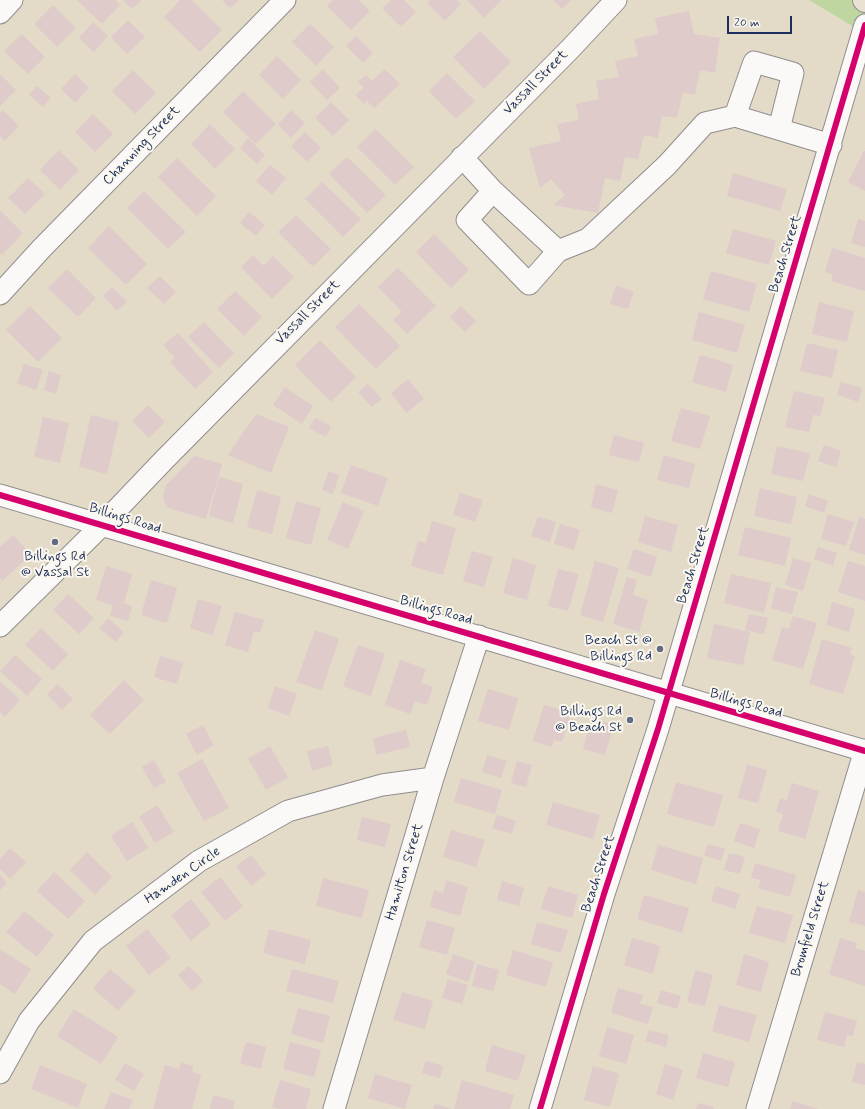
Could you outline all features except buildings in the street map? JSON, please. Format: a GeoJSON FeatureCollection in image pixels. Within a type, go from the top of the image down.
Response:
{"type":"FeatureCollection","features":[{"type":"Feature","properties":{"kind":"street"},"geometry":{"type":"LineString","coordinates":[[0,13],[12,0]]}},
{"type":"Feature","properties":{"kind":"street","name":"Channing Street"},"geometry":{"type":"LineString","coordinates":[[0,294],[42,248],[285,0]]}},
{"type":"Feature","properties":{"kind":"street","name":"Vassall Street"},"geometry":{"type":"LineString","coordinates":[[0,626],[102,525],[164,460],[571,48],[616,0]]}},
{"type":"Feature","properties":{"kind":"street","name":"Beach Street"},"geometry":{"type":"LineString","coordinates":[[540,1109],[602,902],[668,692],[831,145],[865,25]]}},
{"type":"Feature","properties":{"kind":"street"},"geometry":{"type":"LineString","coordinates":[[735,116],[754,62],[794,73],[780,129]]}},
{"type":"Feature","properties":{"kind":"street"},"geometry":{"type":"LineString","coordinates":[[494,191],[467,220],[529,284],[558,251],[588,239],[667,165],[704,123],[735,116],[831,145]]}},
{"type":"Feature","properties":{"kind":"street"},"geometry":{"type":"LineString","coordinates":[[462,157],[494,191],[558,251]]}},
{"type":"Feature","properties":{"kind":"street","name":"Billings Road"},"geometry":{"type":"LineString","coordinates":[[0,495],[865,750]]}},
{"type":"Feature","properties":{"kind":"street","name":"Hamilton Street"},"geometry":{"type":"LineString","coordinates":[[334,1109],[433,778],[479,636]]}},
{"type":"Feature","properties":{"kind":"street","name":"Bromfield Street"},"geometry":{"type":"LineString","coordinates":[[757,1109],[865,750]]}},
{"type":"Feature","properties":{"kind":"street","name":"Hamden Circle"},"geometry":{"type":"LineString","coordinates":[[0,1073],[29,1021],[94,941],[199,861],[288,811],[382,785],[433,778]]}},
{"type":"Feature","properties":{"kind":"green space"},"geometry":{"type":"Polygon","coordinates":[[[809,0],[865,0],[865,34],[836,16],[809,0]]]}},
{"type":"Feature","properties":{"kind":"cycle path"},"geometry":{"type":"LineString","coordinates":[[540,1109],[604,894],[658,729],[865,25]]}},
{"type":"Feature","properties":{"kind":"cycle path"},"geometry":{"type":"LineString","coordinates":[[0,495],[865,751]]}},
{"type":"Feature","properties":{"kind":"place","name":"Billings Rd @ Vassal St"},"geometry":{"type":"Point","coordinates":[55,542]}},
{"type":"Feature","properties":{"kind":"place","name":"Beach St @ Billings Rd"},"geometry":{"type":"Point","coordinates":[660,649]}},
{"type":"Feature","properties":{"kind":"place","name":"Billings Rd @ Beach St"},"geometry":{"type":"Point","coordinates":[630,720]}}]}
